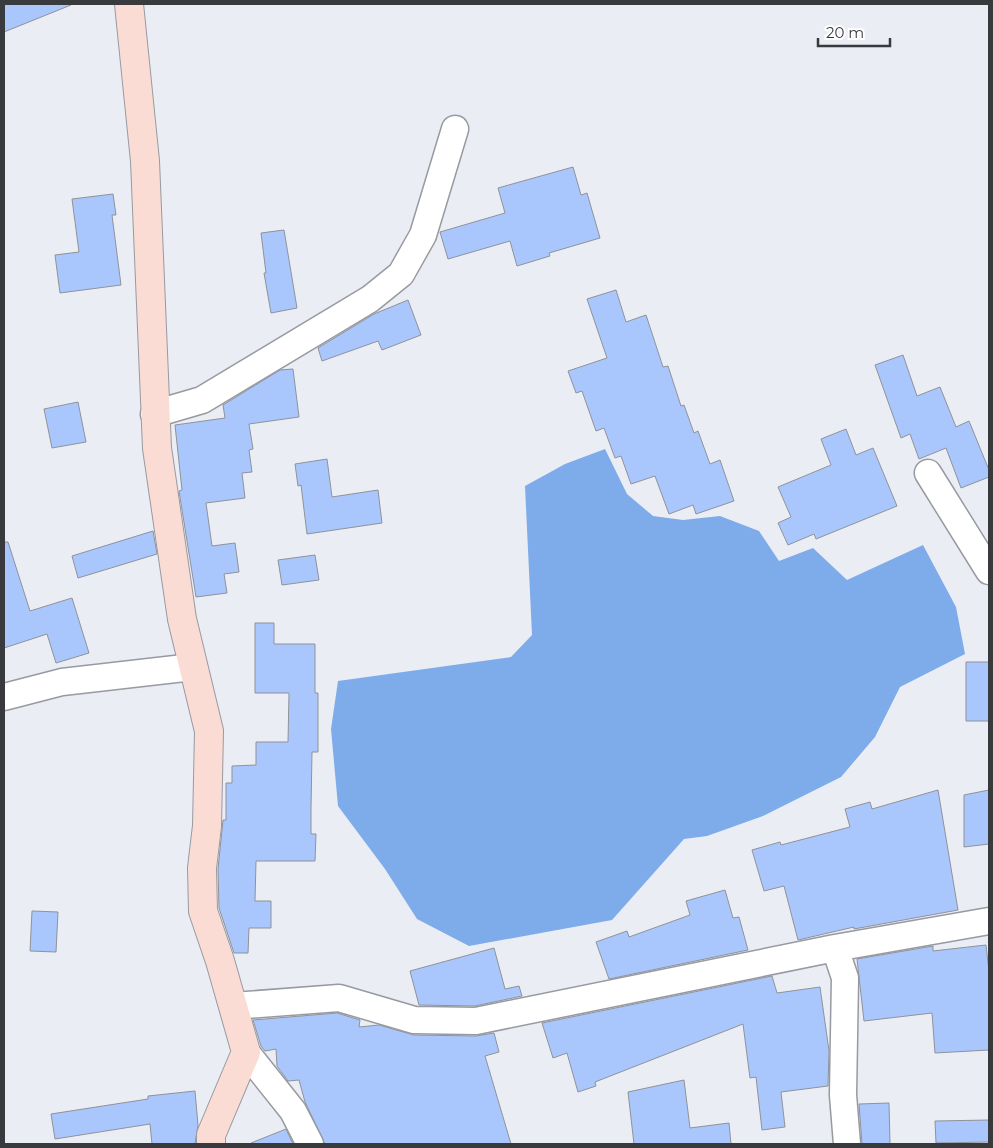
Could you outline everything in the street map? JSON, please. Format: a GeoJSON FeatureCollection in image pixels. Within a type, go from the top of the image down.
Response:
{"type":"FeatureCollection","features":[{"type":"Feature","properties":{"kind":"street"},"geometry":{"type":"LineString","coordinates":[[129,4],[144,161],[154,414],[182,619],[209,732],[208,826],[202,868],[203,912],[220,961],[246,1052],[293,1110],[310,1144]]}},
{"type":"Feature","properties":{"kind":"street"},"geometry":{"type":"LineString","coordinates":[[154,414],[202,400],[370,299],[401,274],[422,235],[455,129]]}},
{"type":"Feature","properties":{"kind":"street"},"geometry":{"type":"LineString","coordinates":[[928,473],[989,571]]}},
{"type":"Feature","properties":{"kind":"street"},"geometry":{"type":"LineString","coordinates":[[4,698],[62,682],[193,667]]}},
{"type":"Feature","properties":{"kind":"street"},"geometry":{"type":"LineString","coordinates":[[233,1006],[339,998],[414,1020],[476,1021],[835,948],[989,921]]}},
{"type":"Feature","properties":{"kind":"street"},"geometry":{"type":"LineString","coordinates":[[835,948],[845,978],[844,1095],[847,1144]]}},
{"type":"Feature","properties":{"kind":"street"},"geometry":{"type":"LineString","coordinates":[[212,1144],[211,1135],[246,1052]]}},
{"type":"Feature","properties":{"kind":"water"},"geometry":{"type":"Polygon","coordinates":[[[605,449],[627,494],[653,516],[683,520],[720,516],[759,531],[779,561],[813,548],[847,580],[923,545],[956,607],[965,654],[900,687],[875,737],[841,777],[763,816],[707,836],[684,839],[612,920],[469,946],[417,919],[385,869],[338,806],[331,729],[338,681],[511,657],[532,635],[525,486],[565,464],[605,449]]]}},
{"type":"Feature","properties":{"kind":"building"},"geometry":{"type":"Polygon","coordinates":[[[4,4],[71,4],[71,5],[4,32],[4,4]]]}},
{"type":"Feature","properties":{"kind":"building"},"geometry":{"type":"Polygon","coordinates":[[[573,167],[581,195],[587,193],[600,238],[549,253],[550,256],[517,266],[510,241],[448,259],[440,232],[505,213],[498,188],[573,167]]]}},
{"type":"Feature","properties":{"kind":"building"},"geometry":{"type":"Polygon","coordinates":[[[113,194],[116,215],[112,215],[121,285],[60,293],[55,255],[79,252],[72,199],[113,194]]]}},
{"type":"Feature","properties":{"kind":"building"},"geometry":{"type":"Polygon","coordinates":[[[284,230],[297,308],[271,313],[264,273],[266,273],[261,233],[284,230]]]}},
{"type":"Feature","properties":{"kind":"building"},"geometry":{"type":"Polygon","coordinates":[[[616,290],[626,322],[646,315],[663,367],[668,366],[681,406],[684,405],[694,433],[698,431],[710,464],[720,460],[734,501],[696,514],[693,505],[669,514],[655,476],[631,484],[621,456],[615,458],[604,428],[596,431],[582,391],[576,393],[568,371],[607,358],[587,299],[616,290]]]}},
{"type":"Feature","properties":{"kind":"building"},"geometry":{"type":"Polygon","coordinates":[[[408,300],[421,335],[382,350],[378,341],[322,361],[318,348],[374,314],[408,300]]]}},
{"type":"Feature","properties":{"kind":"building"},"geometry":{"type":"Polygon","coordinates":[[[903,355],[917,396],[940,387],[956,427],[969,421],[989,470],[989,477],[961,488],[946,448],[919,459],[910,434],[901,438],[875,365],[903,355]]]}},
{"type":"Feature","properties":{"kind":"building"},"geometry":{"type":"Polygon","coordinates":[[[293,369],[299,417],[249,424],[253,449],[249,450],[252,472],[242,473],[245,498],[206,503],[212,546],[235,543],[239,572],[224,574],[227,593],[196,597],[179,491],[182,490],[175,425],[225,418],[223,405],[280,370],[293,369]]]}},
{"type":"Feature","properties":{"kind":"building"},"geometry":{"type":"Polygon","coordinates":[[[78,402],[86,442],[52,448],[44,409],[78,402]]]}},
{"type":"Feature","properties":{"kind":"building"},"geometry":{"type":"Polygon","coordinates":[[[846,429],[856,455],[873,448],[897,506],[816,539],[814,534],[788,545],[778,523],[791,517],[778,487],[831,465],[821,439],[846,429]]]}},
{"type":"Feature","properties":{"kind":"building"},"geometry":{"type":"Polygon","coordinates":[[[327,459],[332,497],[378,490],[382,523],[307,534],[301,485],[298,486],[295,464],[327,459]]]}},
{"type":"Feature","properties":{"kind":"building"},"geometry":{"type":"Polygon","coordinates":[[[153,531],[157,554],[78,578],[72,556],[153,531]]]}},
{"type":"Feature","properties":{"kind":"building"},"geometry":{"type":"Polygon","coordinates":[[[4,542],[8,542],[30,611],[72,598],[89,653],[56,663],[47,634],[4,648],[4,542]]]}},
{"type":"Feature","properties":{"kind":"building"},"geometry":{"type":"Polygon","coordinates":[[[315,555],[319,580],[282,585],[278,560],[315,555]]]}},
{"type":"Feature","properties":{"kind":"building"},"geometry":{"type":"Polygon","coordinates":[[[255,623],[274,623],[274,644],[315,644],[315,693],[318,693],[318,752],[312,752],[311,834],[316,834],[315,861],[256,861],[255,901],[271,901],[271,928],[249,928],[248,953],[234,953],[219,908],[218,869],[223,820],[226,820],[226,783],[232,783],[232,766],[256,765],[256,742],[288,742],[289,693],[255,693],[255,623]]]}},
{"type":"Feature","properties":{"kind":"building"},"geometry":{"type":"Polygon","coordinates":[[[966,662],[989,662],[989,721],[966,721],[966,662]]]}},
{"type":"Feature","properties":{"kind":"building"},"geometry":{"type":"Polygon","coordinates":[[[938,790],[958,910],[854,929],[854,927],[798,940],[784,886],[764,891],[752,850],[780,842],[781,845],[850,827],[845,809],[870,802],[872,809],[938,790]]]}},
{"type":"Feature","properties":{"kind":"building"},"geometry":{"type":"Polygon","coordinates":[[[989,790],[989,844],[964,847],[964,795],[989,790]]]}},
{"type":"Feature","properties":{"kind":"building"},"geometry":{"type":"Polygon","coordinates":[[[725,890],[733,918],[739,917],[748,950],[609,979],[596,942],[627,931],[629,937],[690,915],[686,901],[725,890]]]}},
{"type":"Feature","properties":{"kind":"building"},"geometry":{"type":"Polygon","coordinates":[[[32,911],[58,912],[56,952],[30,951],[32,911]]]}},
{"type":"Feature","properties":{"kind":"building"},"geometry":{"type":"Polygon","coordinates":[[[986,945],[989,972],[989,1050],[935,1053],[932,1013],[864,1021],[857,959],[933,946],[933,951],[986,945]]]}},
{"type":"Feature","properties":{"kind":"building"},"geometry":{"type":"Polygon","coordinates":[[[494,948],[505,989],[519,986],[522,996],[475,1006],[419,1005],[410,971],[494,948]]]}},
{"type":"Feature","properties":{"kind":"building"},"geometry":{"type":"Polygon","coordinates":[[[772,976],[777,993],[820,987],[829,1051],[828,1086],[781,1092],[785,1127],[762,1130],[756,1077],[750,1078],[743,1024],[595,1082],[596,1086],[578,1092],[567,1053],[553,1058],[542,1023],[772,976]]]}},
{"type":"Feature","properties":{"kind":"building"},"geometry":{"type":"Polygon","coordinates":[[[337,1013],[360,1020],[359,1027],[379,1025],[414,1035],[476,1036],[494,1033],[499,1052],[485,1056],[511,1144],[325,1144],[305,1102],[299,1080],[288,1081],[277,1066],[276,1049],[265,1051],[261,1046],[253,1020],[337,1013]]]}},
{"type":"Feature","properties":{"kind":"building"},"geometry":{"type":"Polygon","coordinates":[[[684,1080],[690,1128],[729,1123],[731,1144],[634,1144],[628,1092],[684,1080]]]}},
{"type":"Feature","properties":{"kind":"building"},"geometry":{"type":"Polygon","coordinates":[[[195,1091],[198,1125],[195,1144],[152,1144],[150,1124],[55,1139],[51,1114],[148,1099],[148,1096],[195,1091]]]}},
{"type":"Feature","properties":{"kind":"building"},"geometry":{"type":"Polygon","coordinates":[[[889,1103],[890,1144],[862,1144],[859,1104],[889,1103]]]}},
{"type":"Feature","properties":{"kind":"building"},"geometry":{"type":"Polygon","coordinates":[[[989,1120],[989,1142],[936,1143],[935,1121],[989,1120]]]}},
{"type":"Feature","properties":{"kind":"building"},"geometry":{"type":"Polygon","coordinates":[[[286,1129],[293,1144],[251,1144],[251,1143],[286,1129]]]}}]}
